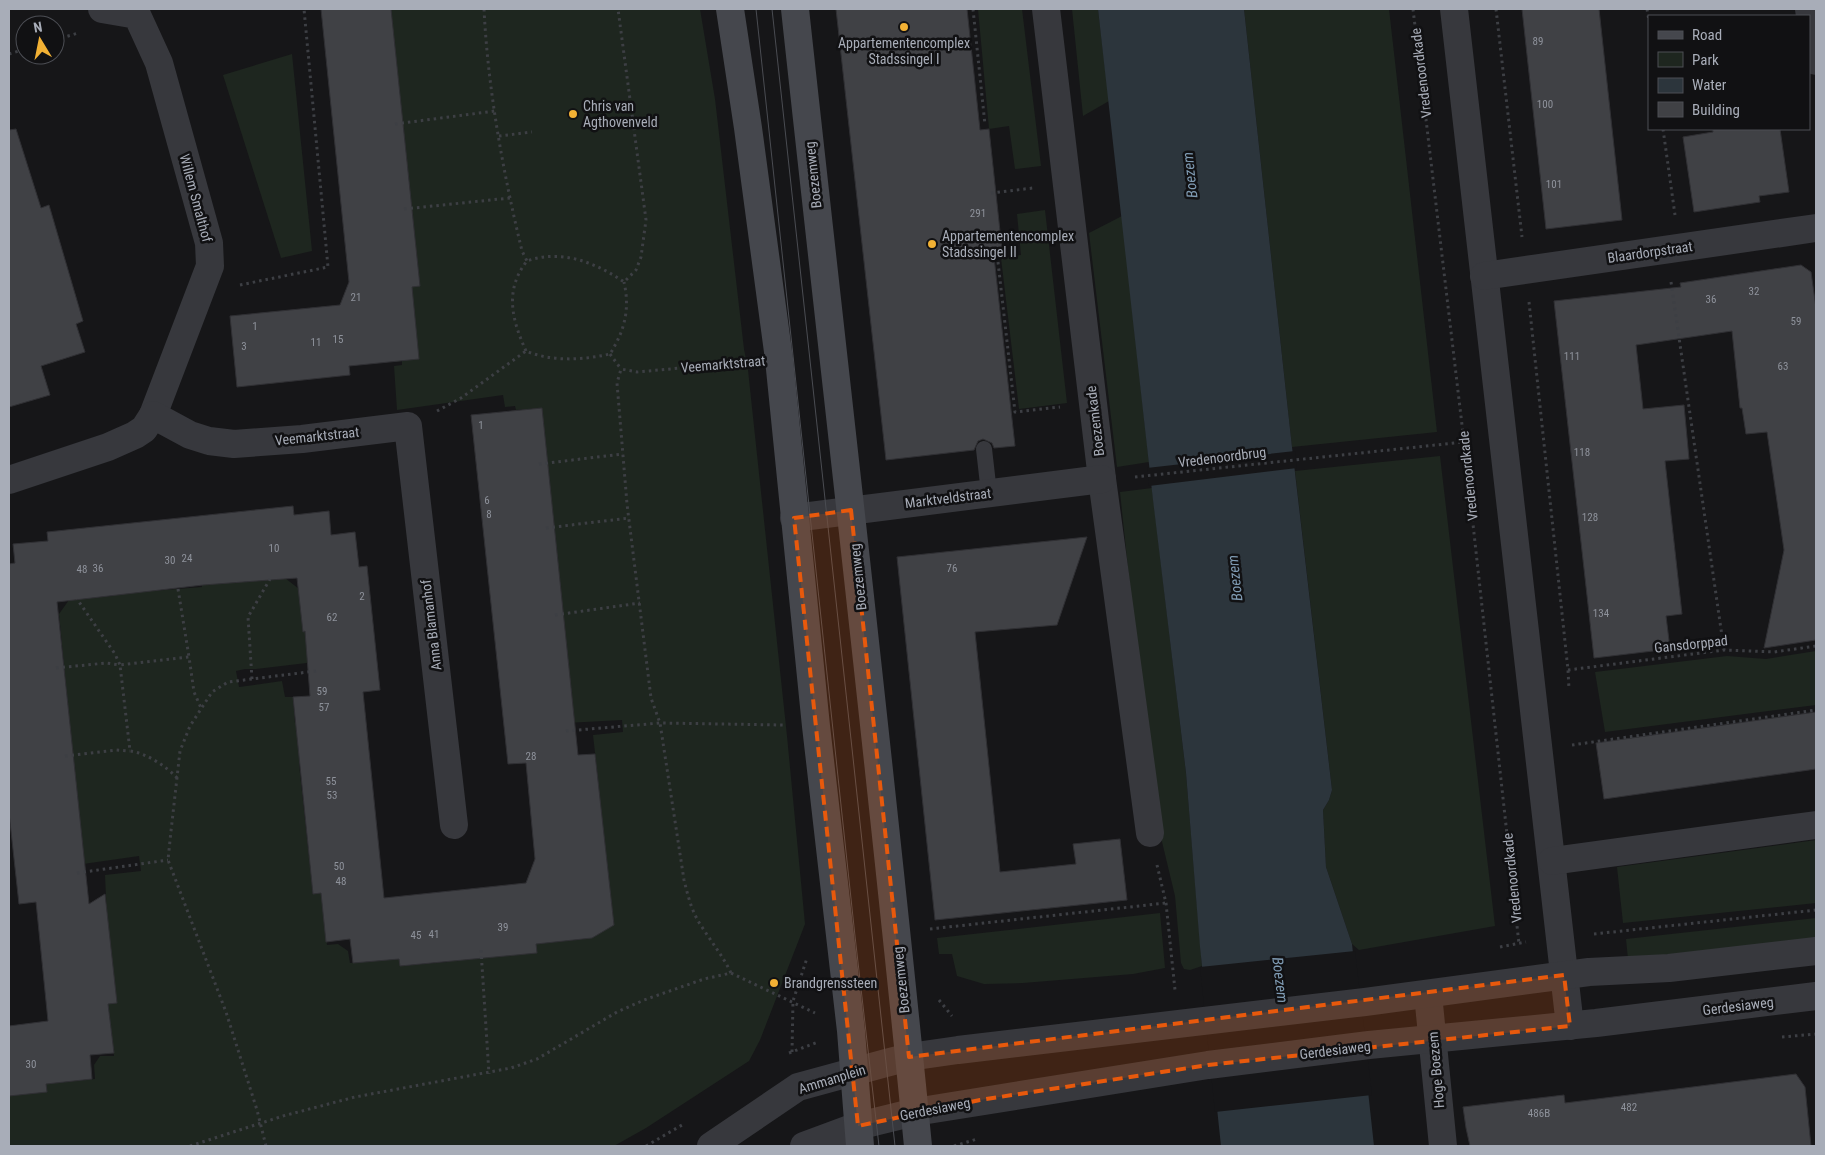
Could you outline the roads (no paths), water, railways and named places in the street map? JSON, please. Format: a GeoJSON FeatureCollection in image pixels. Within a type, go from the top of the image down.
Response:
{"type":"FeatureCollection","features":[{"type":"Feature","properties":{"kind":"main road"},"geometry":{"type":"LineString","coordinates":[[730,9],[779,359],[816,726],[851,1031],[859,1136]]}},
{"type":"Feature","properties":{"kind":"main road","name":"Boezemweg"},"geometry":{"type":"LineString","coordinates":[[795,9],[830,340],[851,510],[918,1146]]}},
{"type":"Feature","properties":{"kind":"street","name":"Willem Smalthof"},"geometry":{"type":"LineString","coordinates":[[102,9],[137,15],[159,63],[209,243],[210,266],[152,415]]}},
{"type":"Feature","properties":{"kind":"street","name":"Boezemkade"},"geometry":{"type":"LineString","coordinates":[[1046,9],[1102,479],[1150,833]]}},
{"type":"Feature","properties":{"kind":"street"},"geometry":{"type":"LineString","coordinates":[[1454,9],[1570,1026]]}},
{"type":"Feature","properties":{"kind":"street"},"geometry":{"type":"LineString","coordinates":[[1810,16],[1816,61]]}},
{"type":"Feature","properties":{"kind":"street","name":"Blaardorpstraat"},"geometry":{"type":"LineString","coordinates":[[1484,276],[1816,228]]}},
{"type":"Feature","properties":{"kind":"street"},"geometry":{"type":"LineString","coordinates":[[9,480],[108,447],[135,435],[144,429],[152,415]]}},
{"type":"Feature","properties":{"kind":"street","name":"Veemarktstraat"},"geometry":{"type":"LineString","coordinates":[[152,415],[190,435],[209,441],[234,444],[302,439],[408,426]]}},
{"type":"Feature","properties":{"kind":"street","name":"Anna Blamanhof"},"geometry":{"type":"LineString","coordinates":[[408,426],[454,825]]}},
{"type":"Feature","properties":{"kind":"street","name":"Marktveldstraat"},"geometry":{"type":"LineString","coordinates":[[794,518],[1102,479]]}},
{"type":"Feature","properties":{"kind":"street"},"geometry":{"type":"LineString","coordinates":[[1552,861],[1816,825]]}},
{"type":"Feature","properties":{"kind":"street"},"geometry":{"type":"LineString","coordinates":[[909,1057],[1364,1002],[1589,972],[1669,968],[1816,951]]}},
{"type":"Feature","properties":{"kind":"street","name":"Hoge Boezem"},"geometry":{"type":"LineString","coordinates":[[1428,994],[1443,1146]]}},
{"type":"Feature","properties":{"kind":"street","name":"Gerdesiaweg"},"geometry":{"type":"LineString","coordinates":[[859,1136],[915,1112],[1208,1065],[1369,1045],[1570,1026],[1816,996]]}},
{"type":"Feature","properties":{"kind":"street","name":"Ammanplein"},"geometry":{"type":"LineString","coordinates":[[711,1146],[798,1087],[909,1057]]}},
{"type":"Feature","properties":{"kind":"street"},"geometry":{"type":"LineString","coordinates":[[804,1146],[859,1136]]}},
{"type":"Feature","properties":{"kind":"lane"},"geometry":{"type":"LineString","coordinates":[[984,450],[989,493]]}},
{"type":"Feature","properties":{"kind":"water","name":"Boezem"},"geometry":{"type":"Polygon","coordinates":[[[1098,9],[1244,9],[1332,790],[1323,810],[1326,867],[1352,944],[1374,1146],[1221,1146],[1200,947],[1186,773],[1153,500],[1098,9]]]}},
{"type":"Feature","properties":{"kind":"tram line"},"geometry":{"type":"LineString","coordinates":[[756,9],[879,1146]]}},
{"type":"Feature","properties":{"kind":"tram line"},"geometry":{"type":"LineString","coordinates":[[772,9],[895,1146]]}},
{"type":"Feature","properties":{"kind":"place","name":"Appartementencomplex Stadssingel I"},"geometry":{"type":"Point","coordinates":[904,27]}},
{"type":"Feature","properties":{"kind":"place","name":"Chris van Agthovenveld"},"geometry":{"type":"Point","coordinates":[573,114]}},
{"type":"Feature","properties":{"kind":"place","name":"Appartementencomplex Stadssingel II"},"geometry":{"type":"Point","coordinates":[932,244]}},
{"type":"Feature","properties":{"kind":"place","name":"Brandgrenssteen"},"geometry":{"type":"Point","coordinates":[774,983]}}]}
